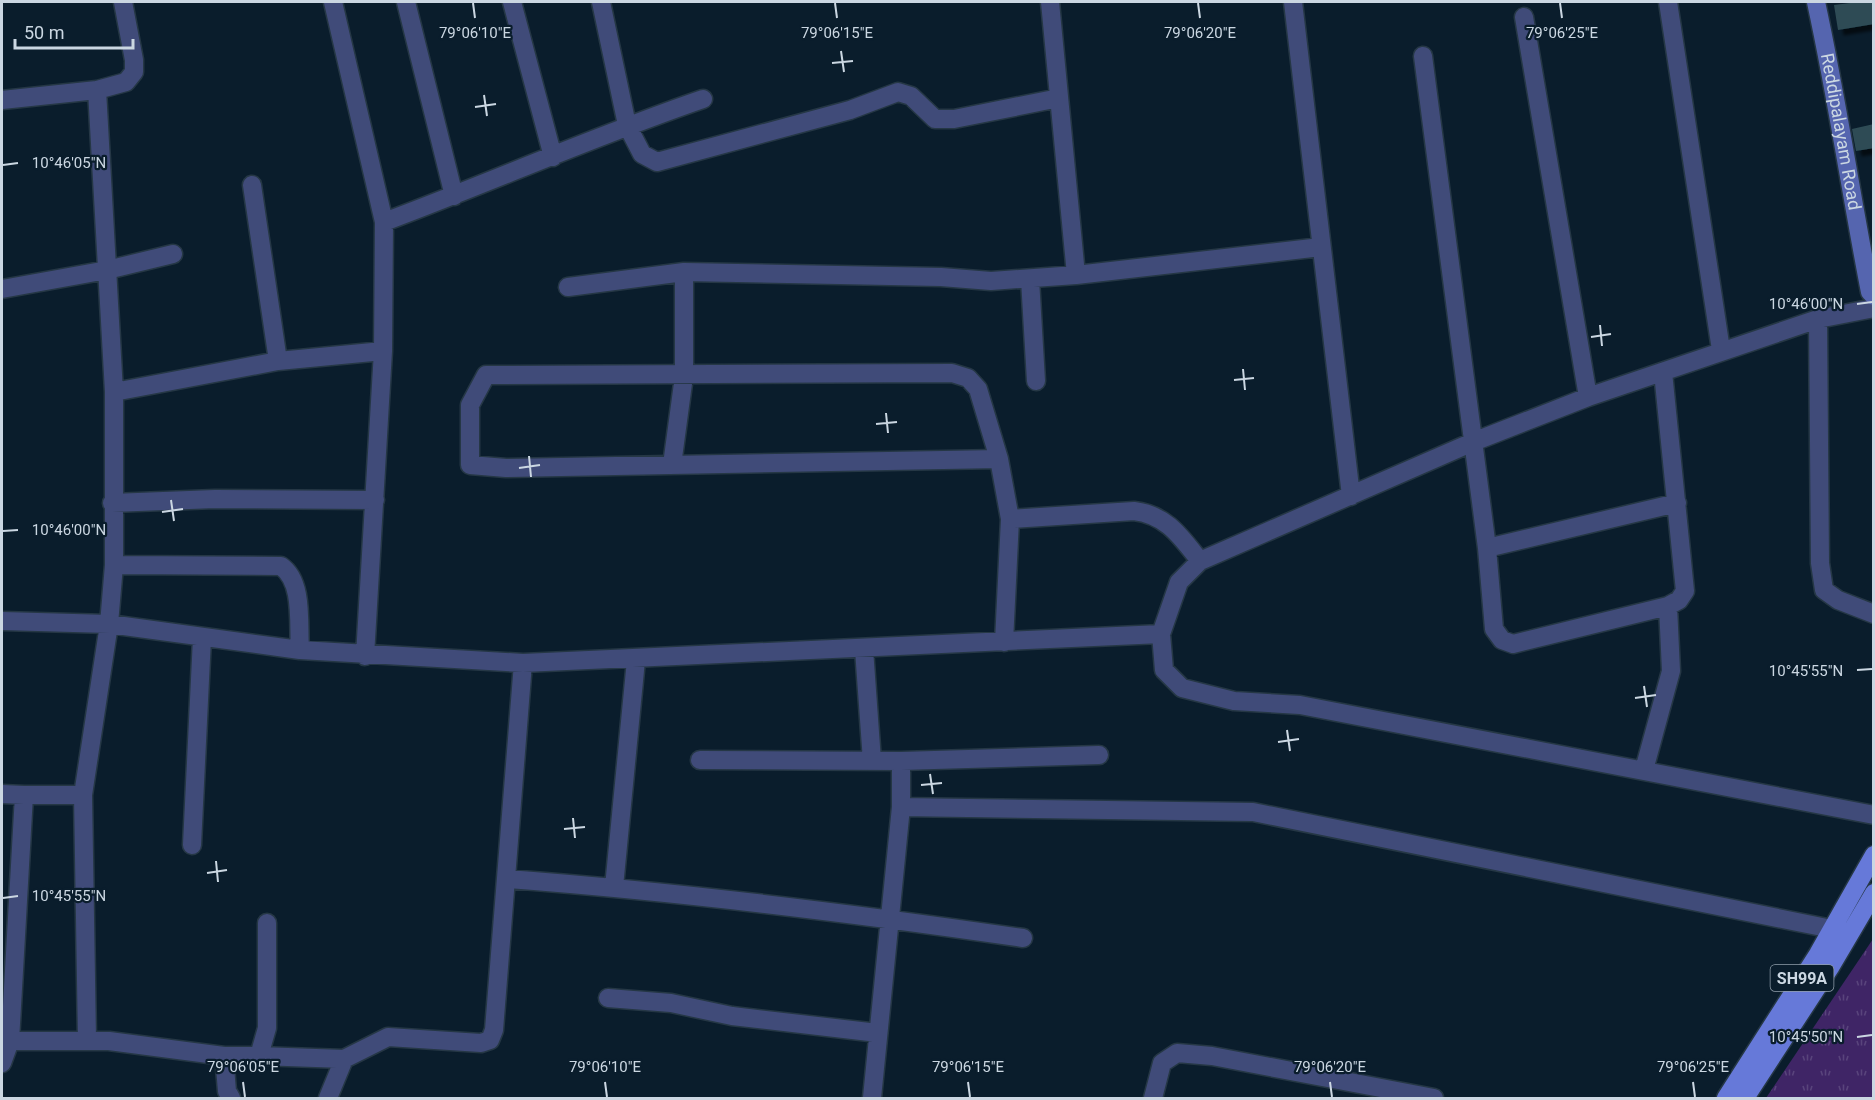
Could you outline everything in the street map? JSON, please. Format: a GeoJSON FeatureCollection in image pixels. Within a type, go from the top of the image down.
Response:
{"type":"FeatureCollection","features":[{"type":"Feature","properties":{"kind":"main road","name":"SH99A"},"geometry":{"type":"LineString","coordinates":[[1726,1098],[1832,929],[1874,855]]}},
{"type":"Feature","properties":{"kind":"main road","name":"SH99A"},"geometry":{"type":"LineString","coordinates":[[1745,1098],[1831,966],[1874,893]]}},
{"type":"Feature","properties":{"kind":"street"},"geometry":{"type":"LineString","coordinates":[[2,100],[97,90],[126,82],[134,72],[134,60],[123,2]]}},
{"type":"Feature","properties":{"kind":"street"},"geometry":{"type":"LineString","coordinates":[[333,2],[384,222],[383,351],[365,656]]}},
{"type":"Feature","properties":{"kind":"street"},"geometry":{"type":"LineString","coordinates":[[406,2],[454,196]]}},
{"type":"Feature","properties":{"kind":"street"},"geometry":{"type":"LineString","coordinates":[[512,2],[554,157]]}},
{"type":"Feature","properties":{"kind":"street"},"geometry":{"type":"LineString","coordinates":[[601,2],[627,125],[642,154],[657,162],[850,110],[898,92],[911,96],[935,119],[954,120],[1059,98]]}},
{"type":"Feature","properties":{"kind":"street"},"geometry":{"type":"LineString","coordinates":[[1050,2],[1076,275]]}},
{"type":"Feature","properties":{"kind":"street"},"geometry":{"type":"LineString","coordinates":[[1293,2],[1351,496]]}},
{"type":"Feature","properties":{"kind":"street"},"geometry":{"type":"LineString","coordinates":[[1668,2],[1721,350]]}},
{"type":"Feature","properties":{"kind":"street","name":"Reddipalayam Road"},"geometry":{"type":"LineString","coordinates":[[1816,2],[1839,111],[1853,204],[1870,292],[1874,296]]}},
{"type":"Feature","properties":{"kind":"street"},"geometry":{"type":"LineString","coordinates":[[1524,17],[1588,397]]}},
{"type":"Feature","properties":{"kind":"street"},"geometry":{"type":"LineString","coordinates":[[1423,56],[1487,548],[1494,629],[1502,640],[1513,644],[1668,606],[1679,600],[1685,591],[1663,372]]}},
{"type":"Feature","properties":{"kind":"street"},"geometry":{"type":"LineString","coordinates":[[87,1040],[83,795],[109,624],[114,565],[112,503],[114,392],[97,90]]}},
{"type":"Feature","properties":{"kind":"street"},"geometry":{"type":"LineString","coordinates":[[384,222],[554,157],[627,125],[703,99]]}},
{"type":"Feature","properties":{"kind":"street"},"geometry":{"type":"LineString","coordinates":[[252,185],[278,361]]}},
{"type":"Feature","properties":{"kind":"street"},"geometry":{"type":"LineString","coordinates":[[568,287],[684,272],[941,277],[991,281],[1030,279],[1321,247]]}},
{"type":"Feature","properties":{"kind":"street"},"geometry":{"type":"LineString","coordinates":[[2,289],[107,270],[172,254]]}},
{"type":"Feature","properties":{"kind":"street"},"geometry":{"type":"LineString","coordinates":[[672,465],[684,376],[684,272]]}},
{"type":"Feature","properties":{"kind":"street"},"geometry":{"type":"LineString","coordinates":[[1030,279],[1036,381]]}},
{"type":"Feature","properties":{"kind":"street"},"geometry":{"type":"LineString","coordinates":[[1874,308],[1818,319],[1588,397],[1473,442],[1200,561],[1179,582],[1161,634],[1164,670],[1182,688],[1234,701],[1300,705],[1874,815]]}},
{"type":"Feature","properties":{"kind":"street"},"geometry":{"type":"LineString","coordinates":[[1818,319],[1820,563],[1824,590],[1838,600],[1874,614]]}},
{"type":"Feature","properties":{"kind":"street"},"geometry":{"type":"LineString","coordinates":[[114,392],[278,361],[383,351]]}},
{"type":"Feature","properties":{"kind":"street"},"geometry":{"type":"LineString","coordinates":[[999,459],[506,468],[470,465],[470,405],[486,375],[952,374],[968,378],[978,389],[999,459],[1010,519],[1004,642]]}},
{"type":"Feature","properties":{"kind":"street"},"geometry":{"type":"LineString","coordinates":[[112,503],[215,499],[375,500]]}},
{"type":"Feature","properties":{"kind":"street"},"geometry":{"type":"LineString","coordinates":[[1487,548],[1677,503]]}},
{"type":"Feature","properties":{"kind":"street"},"geometry":{"type":"LineString","coordinates":[[1010,519],[1134,511],[1151,513],[1173,526],[1200,561]]}},
{"type":"Feature","properties":{"kind":"street"},"geometry":{"type":"LineString","coordinates":[[114,565],[281,566],[291,573],[296,587],[300,650]]}},
{"type":"Feature","properties":{"kind":"street"},"geometry":{"type":"LineString","coordinates":[[1644,770],[1671,671],[1668,606]]}},
{"type":"Feature","properties":{"kind":"street"},"geometry":{"type":"LineString","coordinates":[[2,621],[109,624],[202,638],[365,656],[524,663],[636,660],[1161,634]]}},
{"type":"Feature","properties":{"kind":"street"},"geometry":{"type":"LineString","coordinates":[[192,845],[202,638]]}},
{"type":"Feature","properties":{"kind":"street"},"geometry":{"type":"LineString","coordinates":[[864,649],[872,761]]}},
{"type":"Feature","properties":{"kind":"street"},"geometry":{"type":"LineString","coordinates":[[614,887],[636,660]]}},
{"type":"Feature","properties":{"kind":"street"},"geometry":{"type":"LineString","coordinates":[[6,1041],[87,1040],[224,1056],[344,1059],[388,1037],[481,1043],[490,1040],[494,1030],[524,663]]}},
{"type":"Feature","properties":{"kind":"street"},"geometry":{"type":"LineString","coordinates":[[699,760],[872,761],[1099,756]]}},
{"type":"Feature","properties":{"kind":"street"},"geometry":{"type":"LineString","coordinates":[[872,1098],[902,807],[901,760]]}},
{"type":"Feature","properties":{"kind":"street"},"geometry":{"type":"LineString","coordinates":[[2,794],[83,795]]}},
{"type":"Feature","properties":{"kind":"street"},"geometry":{"type":"LineString","coordinates":[[2,1063],[6,1041],[24,795]]}},
{"type":"Feature","properties":{"kind":"street"},"geometry":{"type":"LineString","coordinates":[[902,807],[1253,812],[1832,929]]}},
{"type":"Feature","properties":{"kind":"street"},"geometry":{"type":"LineString","coordinates":[[507,879],[614,887],[890,919],[1023,938]]}},
{"type":"Feature","properties":{"kind":"street"},"geometry":{"type":"LineString","coordinates":[[260,1056],[267,1028],[267,923]]}},
{"type":"Feature","properties":{"kind":"street"},"geometry":{"type":"LineString","coordinates":[[608,998],[670,1003],[732,1016],[878,1033]]}},
{"type":"Feature","properties":{"kind":"street"},"geometry":{"type":"LineString","coordinates":[[1153,1098],[1161,1063],[1177,1053],[1212,1056],[1434,1098]]}},
{"type":"Feature","properties":{"kind":"street"},"geometry":{"type":"LineString","coordinates":[[224,1056],[226,1091],[231,1098]]}},
{"type":"Feature","properties":{"kind":"street"},"geometry":{"type":"LineString","coordinates":[[328,1098],[344,1059]]}},
{"type":"Feature","properties":{"kind":"green space"},"geometry":{"type":"Polygon","coordinates":[[[1873,939],[1873,1098],[1766,1098],[1873,939]]]}},
{"type":"Feature","properties":{"kind":"building"},"geometry":{"type":"Polygon","coordinates":[[[1874,2],[1874,24],[1838,30],[1834,5],[1874,2]]]}},
{"type":"Feature","properties":{"kind":"building"},"geometry":{"type":"Polygon","coordinates":[[[1874,124],[1874,148],[1856,151],[1852,129],[1874,124]]]}}]}
